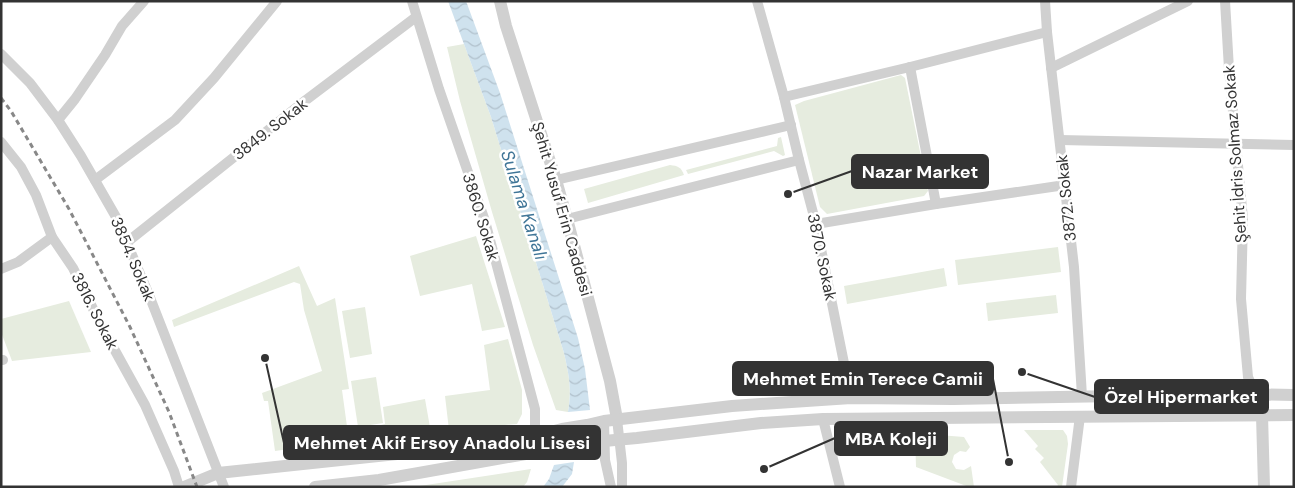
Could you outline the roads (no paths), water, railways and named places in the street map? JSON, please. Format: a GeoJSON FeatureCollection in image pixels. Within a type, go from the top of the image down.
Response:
{"type":"FeatureCollection","features":[{"type":"Feature","properties":{"kind":"street"},"geometry":{"type":"LineString","coordinates":[[58,120],[105,55],[122,26],[144,1]]}},
{"type":"Feature","properties":{"kind":"street"},"geometry":{"type":"LineString","coordinates":[[95,180],[175,120],[214,78],[278,1]]}},
{"type":"Feature","properties":{"kind":"street","name":"3860. Sokak"},"geometry":{"type":"LineString","coordinates":[[412,1],[439,89],[485,221],[535,409],[535,436]]}},
{"type":"Feature","properties":{"kind":"street","name":"Şehit Yusuf Erin Caddesi"},"geometry":{"type":"LineString","coordinates":[[500,1],[506,26],[567,219],[610,381],[617,419]]}},
{"type":"Feature","properties":{"kind":"street","name":"3870. Sokak"},"geometry":{"type":"LineString","coordinates":[[757,1],[784,97],[816,224],[851,398]]}},
{"type":"Feature","properties":{"kind":"street","name":"3872. Sokak"},"geometry":{"type":"LineString","coordinates":[[1045,1],[1074,267],[1082,396]]}},
{"type":"Feature","properties":{"kind":"street"},"geometry":{"type":"LineString","coordinates":[[1051,68],[1188,1]]}},
{"type":"Feature","properties":{"kind":"street","name":"Şehit İdris Solmaz Sokak"},"geometry":{"type":"LineString","coordinates":[[1225,1],[1229,68],[1243,219],[1241,299],[1248,377],[1256,394]]}},
{"type":"Feature","properties":{"kind":"street","name":"3849. Sokak"},"geometry":{"type":"LineString","coordinates":[[126,243],[298,106],[416,17]]}},
{"type":"Feature","properties":{"kind":"street"},"geometry":{"type":"LineString","coordinates":[[784,97],[1047,32]]}},
{"type":"Feature","properties":{"kind":"street","name":"3854. Sokak"},"geometry":{"type":"LineString","coordinates":[[1,54],[30,83],[58,120],[116,216],[224,487]]}},
{"type":"Feature","properties":{"kind":"street"},"geometry":{"type":"LineString","coordinates":[[910,66],[936,204]]}},
{"type":"Feature","properties":{"kind":"street"},"geometry":{"type":"LineString","coordinates":[[556,180],[791,125]]}},
{"type":"Feature","properties":{"kind":"street"},"geometry":{"type":"LineString","coordinates":[[1060,140],[1294,145]]}},
{"type":"Feature","properties":{"kind":"street","name":"3816. Sokak"},"geometry":{"type":"LineString","coordinates":[[1,142],[21,167],[36,195],[52,237],[73,268],[144,405],[174,471],[179,487]]}},
{"type":"Feature","properties":{"kind":"street"},"geometry":{"type":"LineString","coordinates":[[567,219],[799,160]]}},
{"type":"Feature","properties":{"kind":"street"},"geometry":{"type":"LineString","coordinates":[[816,224],[1065,185]]}},
{"type":"Feature","properties":{"kind":"street"},"geometry":{"type":"LineString","coordinates":[[1,270],[18,262],[52,237]]}},
{"type":"Feature","properties":{"kind":"street"},"geometry":{"type":"LineString","coordinates":[[1256,394],[1262,415],[1264,487]]}},
{"type":"Feature","properties":{"kind":"street"},"geometry":{"type":"LineString","coordinates":[[184,487],[218,473],[421,452],[535,436],[617,419],[732,406],[851,398],[953,399],[1294,395]]}},
{"type":"Feature","properties":{"kind":"street"},"geometry":{"type":"LineString","coordinates":[[316,487],[379,480],[604,441],[761,423],[823,419],[1294,415]]}},
{"type":"Feature","properties":{"kind":"street"},"geometry":{"type":"LineString","coordinates":[[1071,487],[1080,416]]}},
{"type":"Feature","properties":{"kind":"street"},"geometry":{"type":"LineString","coordinates":[[617,419],[622,463],[622,487]]}},
{"type":"Feature","properties":{"kind":"street"},"geometry":{"type":"LineString","coordinates":[[823,419],[840,487]]}},
{"type":"Feature","properties":{"kind":"street"},"geometry":{"type":"LineString","coordinates":[[604,421],[605,460],[611,487]]}},
{"type":"Feature","properties":{"kind":"water","name":"Sulama Kanalı"},"geometry":{"type":"Polygon","coordinates":[[[448,1],[466,1],[500,93],[578,338],[585,369],[590,410],[568,412],[570,396],[564,353],[491,117],[448,1]]]}},
{"type":"Feature","properties":{"kind":"water"},"geometry":{"type":"Polygon","coordinates":[[[574,462],[572,474],[562,487],[543,487],[549,479],[554,465],[574,462]]]}},
{"type":"Feature","properties":{"kind":"railway"},"geometry":{"type":"LineString","coordinates":[[1,98],[11,111],[69,209],[130,327],[169,412],[197,487]]}},
{"type":"Feature","properties":{"kind":"place","name":"Nazar Market"},"geometry":{"type":"Point","coordinates":[788,194]}},
{"type":"Feature","properties":{"kind":"place","name":"Mehmet Akif Ersoy Anadolu Lisesi"},"geometry":{"type":"Point","coordinates":[265,358]}},
{"type":"Feature","properties":{"kind":"place","name":"Özel Hipermarket"},"geometry":{"type":"Point","coordinates":[1022,372]}},
{"type":"Feature","properties":{"kind":"place","name":"Mehmet Emin Terece Camii"},"geometry":{"type":"Point","coordinates":[1009,462]}},
{"type":"Feature","properties":{"kind":"place","name":"MBA Koleji"},"geometry":{"type":"Point","coordinates":[764,469]}}]}
